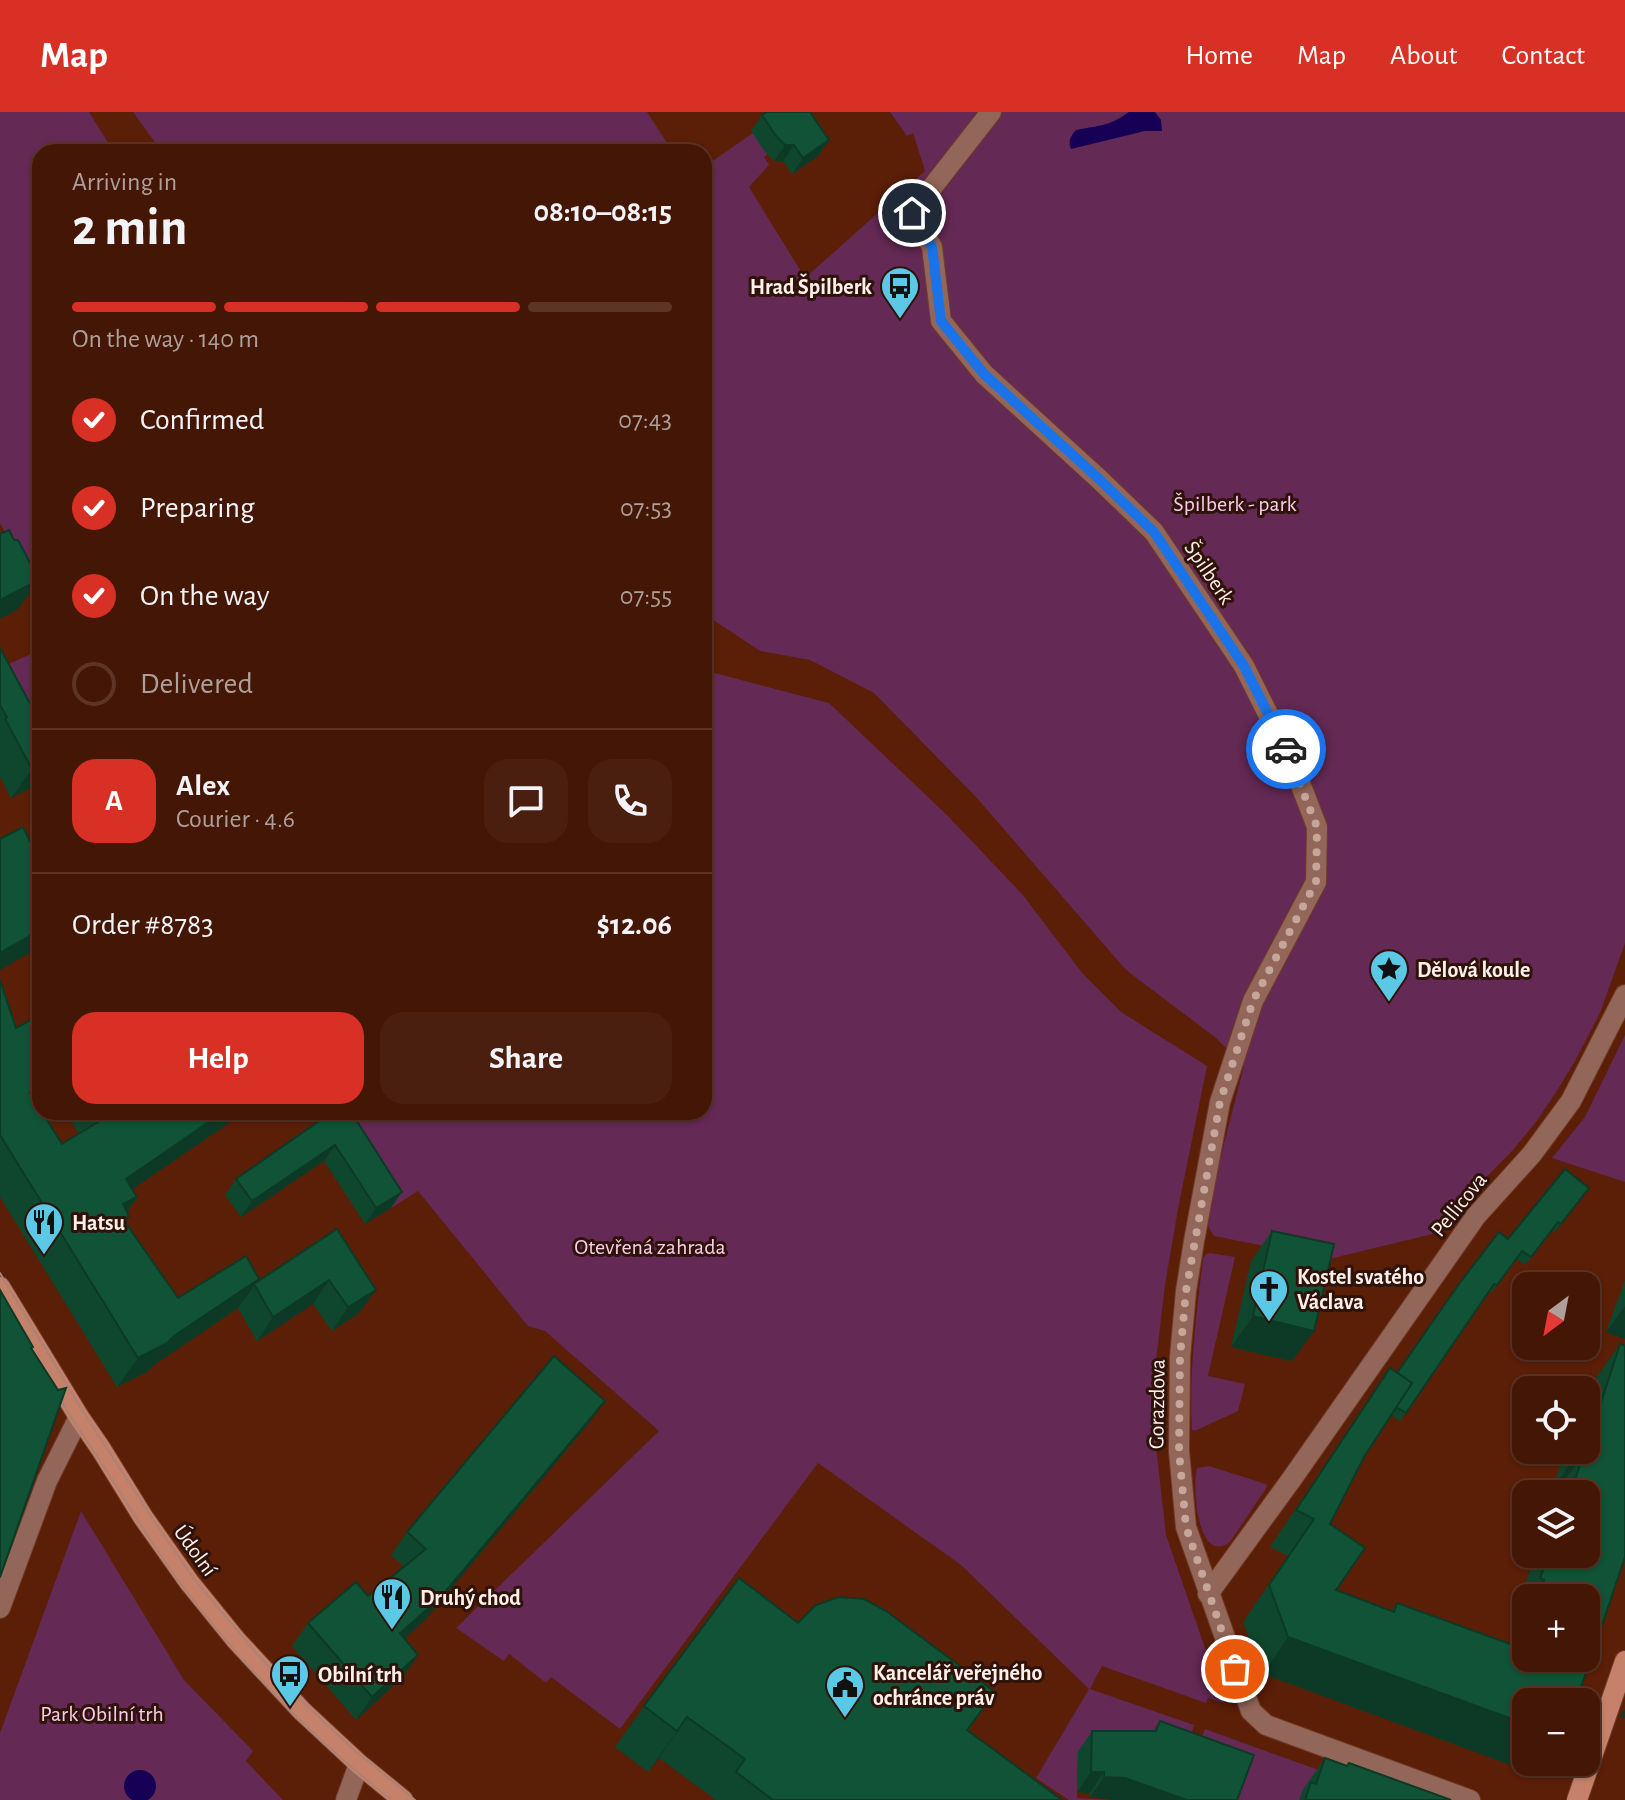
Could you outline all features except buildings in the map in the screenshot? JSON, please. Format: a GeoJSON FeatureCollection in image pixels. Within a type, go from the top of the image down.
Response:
{"type":"FeatureCollection","features":[{"type":"Feature","properties":{"kind":"street","name":"Špilberk"},"geometry":{"type":"LineString","coordinates":[[991,112],[912,213],[932,247],[941,321],[984,374],[1154,532],[1244,666],[1292,762],[1317,827],[1316,882],[1253,1001]]}},
{"type":"Feature","properties":{"kind":"street","name":"Pellicova"},"geometry":{"type":"LineString","coordinates":[[1208,1594],[1476,1216],[1532,1154],[1571,1101],[1625,995]]}},
{"type":"Feature","properties":{"kind":"street","name":"Gorazdova"},"geometry":{"type":"LineString","coordinates":[[1253,1001],[1220,1102],[1186,1291],[1180,1357],[1179,1451],[1186,1527],[1251,1711],[1266,1725],[1470,1800]]}},
{"type":"Feature","properties":{"kind":"street","name":"Údolní"},"geometry":{"type":"LineString","coordinates":[[0,1287],[79,1417],[177,1566],[236,1640],[302,1711],[403,1800]]}},
{"type":"Feature","properties":{"kind":"street"},"geometry":{"type":"LineString","coordinates":[[0,1608],[47,1481],[79,1417]]}},
{"type":"Feature","properties":{"kind":"street"},"geometry":{"type":"LineString","coordinates":[[1577,1800],[1625,1661]]}},
{"type":"Feature","properties":{"kind":"street"},"geometry":{"type":"LineString","coordinates":[[346,1800],[359,1764]]}},
{"type":"Feature","properties":{"kind":"green space"},"geometry":{"type":"Polygon","coordinates":[[[0,112],[89,112],[109,144],[32,144],[32,587],[0,523],[0,112]]]}},
{"type":"Feature","properties":{"kind":"green space"},"geometry":{"type":"Polygon","coordinates":[[[133,112],[647,112],[668,144],[156,144],[133,112]]]}},
{"type":"Feature","properties":{"kind":"green space","name":"Špilberk - park"},"geometry":{"type":"Polygon","coordinates":[[[890,112],[1625,112],[1625,943],[1600,1013],[1555,1094],[1536,1122],[1468,1196],[1441,1232],[1329,1259],[1214,1236],[1208,1226],[1217,1171],[1244,1066],[1216,1038],[1126,970],[976,797],[874,693],[810,660],[760,651],[712,619],[712,161],[753,133],[769,153],[764,157],[769,165],[749,187],[805,278],[925,171],[913,133],[907,136],[890,112]]]}},
{"type":"Feature","properties":{"kind":"green space"},"geometry":{"type":"Polygon","coordinates":[[[32,654],[32,725],[2,667],[32,654]]]}},
{"type":"Feature","properties":{"kind":"green space","name":"Otevřená zahrada"},"geometry":{"type":"Polygon","coordinates":[[[712,672],[829,703],[947,815],[1022,894],[1083,974],[1121,1012],[1207,1066],[1165,1285],[1151,1402],[1166,1535],[1224,1703],[1208,1698],[1206,1703],[1102,1666],[1090,1689],[1194,1725],[1192,1732],[1202,1736],[1205,1729],[1402,1800],[1231,1800],[1078,1752],[1077,1798],[1109,1800],[1069,1800],[1036,1778],[1089,1689],[961,1565],[818,1463],[620,1729],[551,1677],[546,1683],[509,1654],[504,1661],[456,1628],[659,1431],[545,1331],[528,1326],[418,1191],[391,1208],[335,1120],[712,1120],[712,672]]]}},
{"type":"Feature","properties":{"kind":"green space"},"geometry":{"type":"Polygon","coordinates":[[[1625,1035],[1625,1182],[1552,1158],[1585,1117],[1625,1035]]]}},
{"type":"Feature","properties":{"kind":"green space"},"geometry":{"type":"Polygon","coordinates":[[[1210,1253],[1235,1257],[1208,1376],[1245,1384],[1238,1411],[1192,1430],[1191,1387],[1196,1322],[1203,1259],[1210,1253]]]}},
{"type":"Feature","properties":{"kind":"green space"},"geometry":{"type":"Polygon","coordinates":[[[1209,1466],[1266,1484],[1267,1487],[1230,1542],[1219,1546],[1210,1543],[1204,1534],[1195,1491],[1197,1468],[1209,1466]]]}},
{"type":"Feature","properties":{"kind":"green space","name":"Park Obilní trh"},"geometry":{"type":"Polygon","coordinates":[[[81,1511],[184,1680],[253,1751],[246,1761],[283,1800],[0,1800],[0,1733],[81,1511]]]}},
{"type":"Feature","properties":{"kind":"shaded area"},"geometry":{"type":"Polygon","coordinates":[[[1129,112],[1155,112],[1161,120],[1162,131],[1145,131],[1071,149],[1070,139],[1076,130],[1109,123],[1129,112]]]}},
{"type":"Feature","properties":{"kind":"shaded area"},"geometry":{"type":"Polygon","coordinates":[[[134,1771],[146,1771],[155,1780],[155,1792],[146,1801],[134,1801],[125,1792],[125,1780],[134,1771]]]}},
{"type":"Feature","properties":{"kind":"tram line"},"geometry":{"type":"LineString","coordinates":[[0,1273],[80,1407],[194,1579],[257,1654],[306,1705],[415,1800]]}},
{"type":"Feature","properties":{"kind":"tram line"},"geometry":{"type":"LineString","coordinates":[[50,1383],[163,1559],[206,1616],[307,1727],[392,1800]]}},
{"type":"Feature","properties":{"kind":"way so far"},"geometry":{"type":"LineString","coordinates":[[1235,1669],[1186,1527],[1179,1451],[1180,1357],[1186,1291],[1220,1102],[1253,1001],[1316,882],[1317,827],[1286,749]]}},
{"type":"Feature","properties":{"kind":"place","name":"Hrad Špilberk"},"geometry":{"type":"Point","coordinates":[900,320]}},
{"type":"Feature","properties":{"kind":"place","name":"Dělová koule"},"geometry":{"type":"Point","coordinates":[1389,1003]}},
{"type":"Feature","properties":{"kind":"place","name":"Hatsu"},"geometry":{"type":"Point","coordinates":[44,1256]}},
{"type":"Feature","properties":{"kind":"place","name":"Kostel svatého Václava"},"geometry":{"type":"Point","coordinates":[1269,1323]}},
{"type":"Feature","properties":{"kind":"place","name":"Druhý chod"},"geometry":{"type":"Point","coordinates":[392,1631]}},
{"type":"Feature","properties":{"kind":"place","name":"Obilní trh"},"geometry":{"type":"Point","coordinates":[290,1708]}},
{"type":"Feature","properties":{"kind":"place","name":"Kancelář veřejného ochránce práv"},"geometry":{"type":"Point","coordinates":[845,1719]}},
{"type":"Feature","properties":{"kind":"route"},"geometry":{"type":"LineString","coordinates":[[912,213],[932,247],[941,321],[984,374],[1154,532],[1244,666],[1286,749]]}}]}
